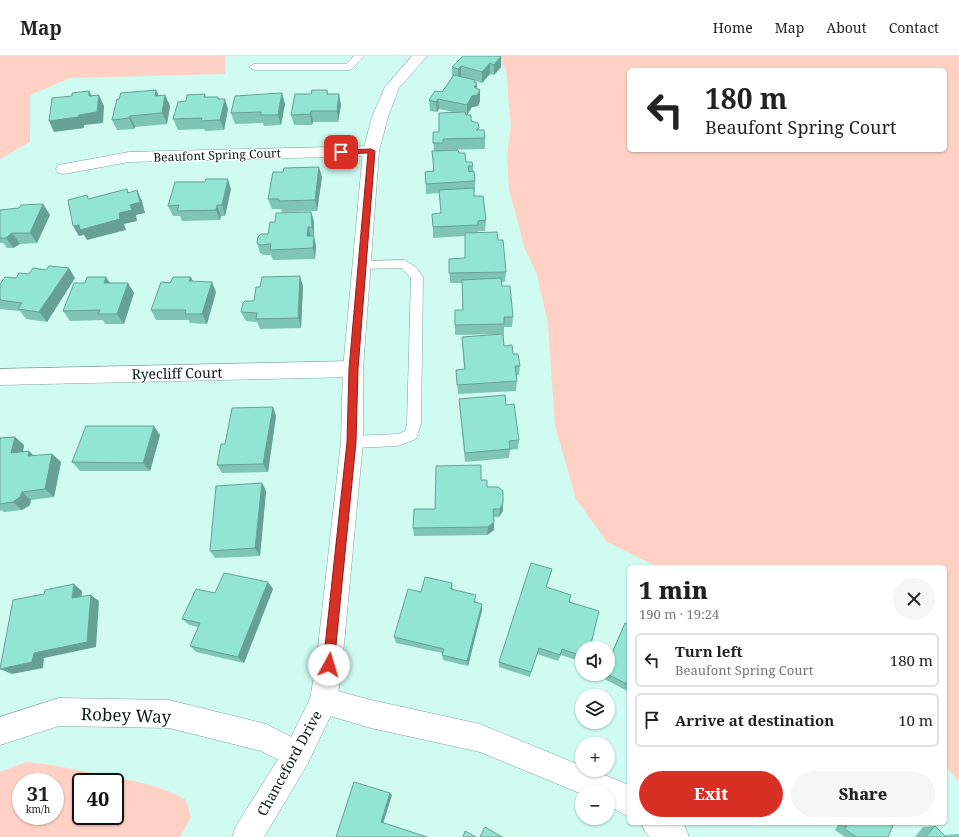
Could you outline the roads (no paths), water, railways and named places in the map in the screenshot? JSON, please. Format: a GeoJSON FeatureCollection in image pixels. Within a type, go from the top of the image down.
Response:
{"type":"FeatureCollection","features":[{"type":"Feature","properties":{"kind":"street","name":"Chanceford Drive"},"geometry":{"type":"LineString","coordinates":[[247,837],[297,755],[323,701],[329,665],[352,442],[353,369],[371,151],[380,117],[392,87],[420,56]]}},
{"type":"Feature","properties":{"kind":"street","name":"Beaufont Spring Court"},"geometry":{"type":"LineString","coordinates":[[64,169],[129,157],[371,151]]}},
{"type":"Feature","properties":{"kind":"street","name":"Ryecliff Court"},"geometry":{"type":"LineString","coordinates":[[0,377],[353,369]]}},
{"type":"Feature","properties":{"kind":"street"},"geometry":{"type":"LineString","coordinates":[[323,701],[371,714],[480,738],[623,797],[627,800]]}},
{"type":"Feature","properties":{"kind":"street","name":"Robey Way"},"geometry":{"type":"LineString","coordinates":[[0,731],[59,712],[169,714],[266,738],[297,755]]}},
{"type":"Feature","properties":{"kind":"street"},"geometry":{"type":"LineString","coordinates":[[659,825],[674,837]]}},
{"type":"Feature","properties":{"kind":"lane"},"geometry":{"type":"LineString","coordinates":[[254,67],[349,67],[359,56]]}},
{"type":"Feature","properties":{"kind":"lane"},"geometry":{"type":"LineString","coordinates":[[352,442],[398,440],[411,435],[414,424],[417,277],[412,270],[404,264],[362,265]]}}]}
